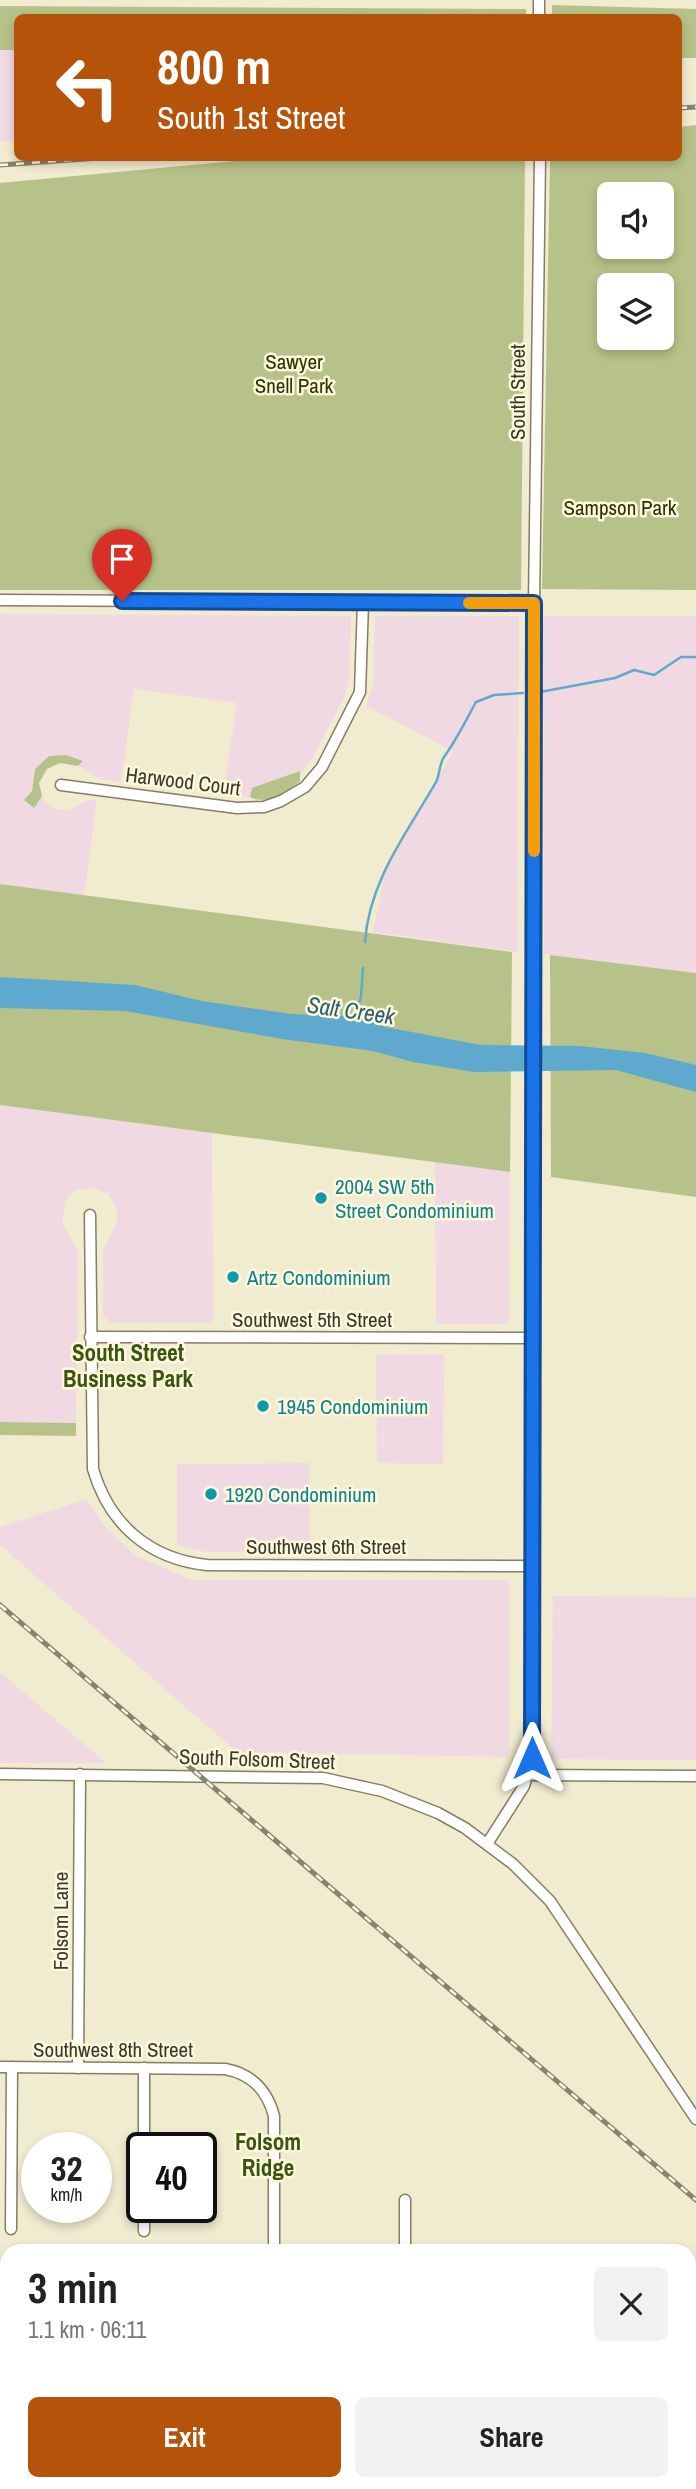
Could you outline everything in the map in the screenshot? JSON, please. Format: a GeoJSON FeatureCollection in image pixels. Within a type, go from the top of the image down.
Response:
{"type":"FeatureCollection","features":[{"type":"Feature","properties":{"kind":"street","name":"South Street"},"geometry":{"type":"LineString","coordinates":[[534,161],[537,182]]}},
{"type":"Feature","properties":{"kind":"street","name":"South Street"},"geometry":{"type":"LineString","coordinates":[[486,1844],[513,1806],[528,1775],[532,1758],[534,603],[537,182],[540,161]]}},
{"type":"Feature","properties":{"kind":"street"},"geometry":{"type":"LineString","coordinates":[[0,600],[534,603]]}},
{"type":"Feature","properties":{"kind":"street","name":"Harwood Court"},"geometry":{"type":"LineString","coordinates":[[61,785],[237,808],[264,807],[293,795],[322,767],[360,692],[363,602]]}},
{"type":"Feature","properties":{"kind":"street","name":"Southwest 6th Street"},"geometry":{"type":"LineString","coordinates":[[90,1215],[93,1469],[105,1502],[129,1532],[157,1552],[191,1564],[532,1566]]}},
{"type":"Feature","properties":{"kind":"street","name":"Southwest 5th Street"},"geometry":{"type":"LineString","coordinates":[[90,1337],[533,1338]]}},
{"type":"Feature","properties":{"kind":"street","name":"South Folsom Street"},"geometry":{"type":"LineString","coordinates":[[0,1774],[292,1775],[334,1779],[412,1801],[462,1827],[530,1880],[570,1928],[696,2119]]}},
{"type":"Feature","properties":{"kind":"street","name":"Folsom Lane"},"geometry":{"type":"LineString","coordinates":[[78,2068],[80,1774]]}},
{"type":"Feature","properties":{"kind":"street"},"geometry":{"type":"LineString","coordinates":[[528,1775],[696,1776]]}},
{"type":"Feature","properties":{"kind":"street","name":"Southwest 8th Street"},"geometry":{"type":"LineString","coordinates":[[0,2067],[225,2069],[253,2080],[271,2104],[274,2128],[274,2244]]}},
{"type":"Feature","properties":{"kind":"street"},"geometry":{"type":"LineString","coordinates":[[11,2229],[12,2067]]}},
{"type":"Feature","properties":{"kind":"street"},"geometry":{"type":"LineString","coordinates":[[145,2068],[145,2132]]}},
{"type":"Feature","properties":{"kind":"street"},"geometry":{"type":"LineString","coordinates":[[405,2200],[405,2244]]}},
{"type":"Feature","properties":{"kind":"street"},"geometry":{"type":"LineString","coordinates":[[145,2223],[145,2231]]}},
{"type":"Feature","properties":{"kind":"shaded area"},"geometry":{"type":"Polygon","coordinates":[[[0,50],[14,50],[14,140],[0,142],[0,50]]]}},
{"type":"Feature","properties":{"kind":"shaded area"},"geometry":{"type":"Polygon","coordinates":[[[0,614],[351,616],[349,680],[343,700],[313,757],[297,778],[262,796],[248,797],[223,795],[237,703],[134,689],[121,782],[100,779],[74,763],[54,761],[39,774],[38,794],[53,809],[68,810],[89,800],[97,800],[84,895],[0,884],[0,614]]]}},
{"type":"Feature","properties":{"kind":"shaded area"},"geometry":{"type":"Polygon","coordinates":[[[375,616],[519,616],[517,952],[373,932],[385,873],[453,751],[366,706],[373,687],[375,616]]]}},
{"type":"Feature","properties":{"kind":"shaded area"},"geometry":{"type":"Polygon","coordinates":[[[543,616],[696,616],[696,973],[544,954],[543,616]]]}},
{"type":"Feature","properties":{"kind":"shaded area"},"geometry":{"type":"Polygon","coordinates":[[[0,1105],[212,1133],[213,1323],[111,1323],[103,1316],[103,1250],[117,1223],[117,1208],[108,1194],[93,1188],[76,1190],[66,1199],[62,1222],[78,1251],[76,1423],[0,1422],[0,1105]]]}},
{"type":"Feature","properties":{"kind":"shaded area"},"geometry":{"type":"Polygon","coordinates":[[[435,1162],[510,1172],[509,1324],[436,1324],[435,1162]]]}},
{"type":"Feature","properties":{"kind":"shaded area"},"geometry":{"type":"Polygon","coordinates":[[[376,1354],[444,1354],[443,1464],[377,1463],[376,1354]]]}},
{"type":"Feature","properties":{"kind":"shaded area"},"geometry":{"type":"Polygon","coordinates":[[[309,1463],[310,1552],[207,1552],[177,1546],[177,1464],[309,1463]]]}},
{"type":"Feature","properties":{"kind":"shaded area"},"geometry":{"type":"Polygon","coordinates":[[[87,1499],[106,1528],[136,1556],[192,1580],[509,1580],[509,1757],[237,1752],[0,1545],[0,1527],[87,1499]]]}},
{"type":"Feature","properties":{"kind":"shaded area"},"geometry":{"type":"Polygon","coordinates":[[[553,1596],[696,1597],[696,1760],[551,1759],[553,1596]]]}},
{"type":"Feature","properties":{"kind":"shaded area"},"geometry":{"type":"Polygon","coordinates":[[[0,1672],[106,1763],[0,1763],[0,1672]]]}},
{"type":"Feature","properties":{"kind":"green space"},"geometry":{"type":"Polygon","coordinates":[[[552,5],[696,9],[696,58],[682,58],[682,14],[552,14],[552,5]]]}},
{"type":"Feature","properties":{"kind":"green space"},"geometry":{"type":"Polygon","coordinates":[[[0,6],[526,9],[526,14],[14,14],[14,50],[0,50],[0,6]]]}},
{"type":"Feature","properties":{"kind":"green space","name":"Sampson Park"},"geometry":{"type":"Polygon","coordinates":[[[696,125],[696,590],[542,589],[550,161],[682,161],[682,127],[696,125]]]}},
{"type":"Feature","properties":{"kind":"green space","name":"Sawyer Snell Park"},"geometry":{"type":"Polygon","coordinates":[[[234,161],[525,161],[521,590],[0,590],[0,183],[234,161]]]}},
{"type":"Feature","properties":{"kind":"green space"},"geometry":{"type":"Polygon","coordinates":[[[66,755],[83,761],[78,766],[60,763],[47,769],[39,783],[42,796],[34,808],[24,800],[32,791],[35,769],[49,756],[66,755]]]}},
{"type":"Feature","properties":{"kind":"green space"},"geometry":{"type":"Polygon","coordinates":[[[300,771],[300,781],[283,793],[262,800],[250,797],[252,788],[300,771]]]}},
{"type":"Feature","properties":{"kind":"green space"},"geometry":{"type":"Polygon","coordinates":[[[0,884],[512,952],[510,1172],[0,1105],[0,884]]]}},
{"type":"Feature","properties":{"kind":"green space"},"geometry":{"type":"Polygon","coordinates":[[[550,955],[696,973],[696,1197],[551,1177],[550,955]]]}},
{"type":"Feature","properties":{"kind":"green space"},"geometry":{"type":"Polygon","coordinates":[[[0,1422],[76,1423],[76,1436],[0,1435],[0,1422]]]}},
{"type":"Feature","properties":{"kind":"water"},"geometry":{"type":"Polygon","coordinates":[[[0,977],[135,985],[202,1001],[291,1014],[353,1014],[385,1027],[481,1045],[580,1046],[645,1053],[696,1065],[696,1092],[616,1070],[474,1072],[413,1062],[373,1051],[282,1039],[125,1011],[0,1008],[0,977]]]}},
{"type":"Feature","properties":{"kind":"waterway"},"geometry":{"type":"LineString","coordinates":[[540,692],[615,678],[634,670],[654,675],[681,657],[696,657]]}},
{"type":"Feature","properties":{"kind":"waterway"},"geometry":{"type":"LineString","coordinates":[[365,942],[374,898],[391,858],[436,782],[442,760],[476,702],[494,695],[523,693]]}},
{"type":"Feature","properties":{"kind":"waterway","name":"Salt Creek"},"geometry":{"type":"LineString","coordinates":[[355,1016],[361,997],[363,968]]}},
{"type":"Feature","properties":{"kind":"railway"},"geometry":{"type":"LineString","coordinates":[[682,108],[696,107]]}},
{"type":"Feature","properties":{"kind":"railway"},"geometry":{"type":"LineString","coordinates":[[0,165],[57,161]]}},
{"type":"Feature","properties":{"kind":"railway"},"geometry":{"type":"LineString","coordinates":[[0,1605],[696,2200]]}},
{"type":"Feature","properties":{"kind":"slow traffic"},"geometry":{"type":"LineString","coordinates":[[469,603],[534,603],[534,851]]}},
{"type":"Feature","properties":{"kind":"place","name":"2004 SW 5th Street Condominium"},"geometry":{"type":"Point","coordinates":[321,1198]}},
{"type":"Feature","properties":{"kind":"place","name":"Artz Condominium"},"geometry":{"type":"Point","coordinates":[233,1277]}},
{"type":"Feature","properties":{"kind":"place","name":"1945 Condominium"},"geometry":{"type":"Point","coordinates":[263,1406]}},
{"type":"Feature","properties":{"kind":"place","name":"1920 Condominium"},"geometry":{"type":"Point","coordinates":[211,1494]}},
{"type":"Feature","properties":{"kind":"district","name":"South Street Business Park"},"geometry":{"type":"Point","coordinates":[128,1365]}},
{"type":"Feature","properties":{"kind":"district","name":"Folsom Ridge"},"geometry":{"type":"Point","coordinates":[268,2154]}},
{"type":"Feature","properties":{"kind":"route"},"geometry":{"type":"LineString","coordinates":[[122,601],[534,603],[532,1758]]}}]}
